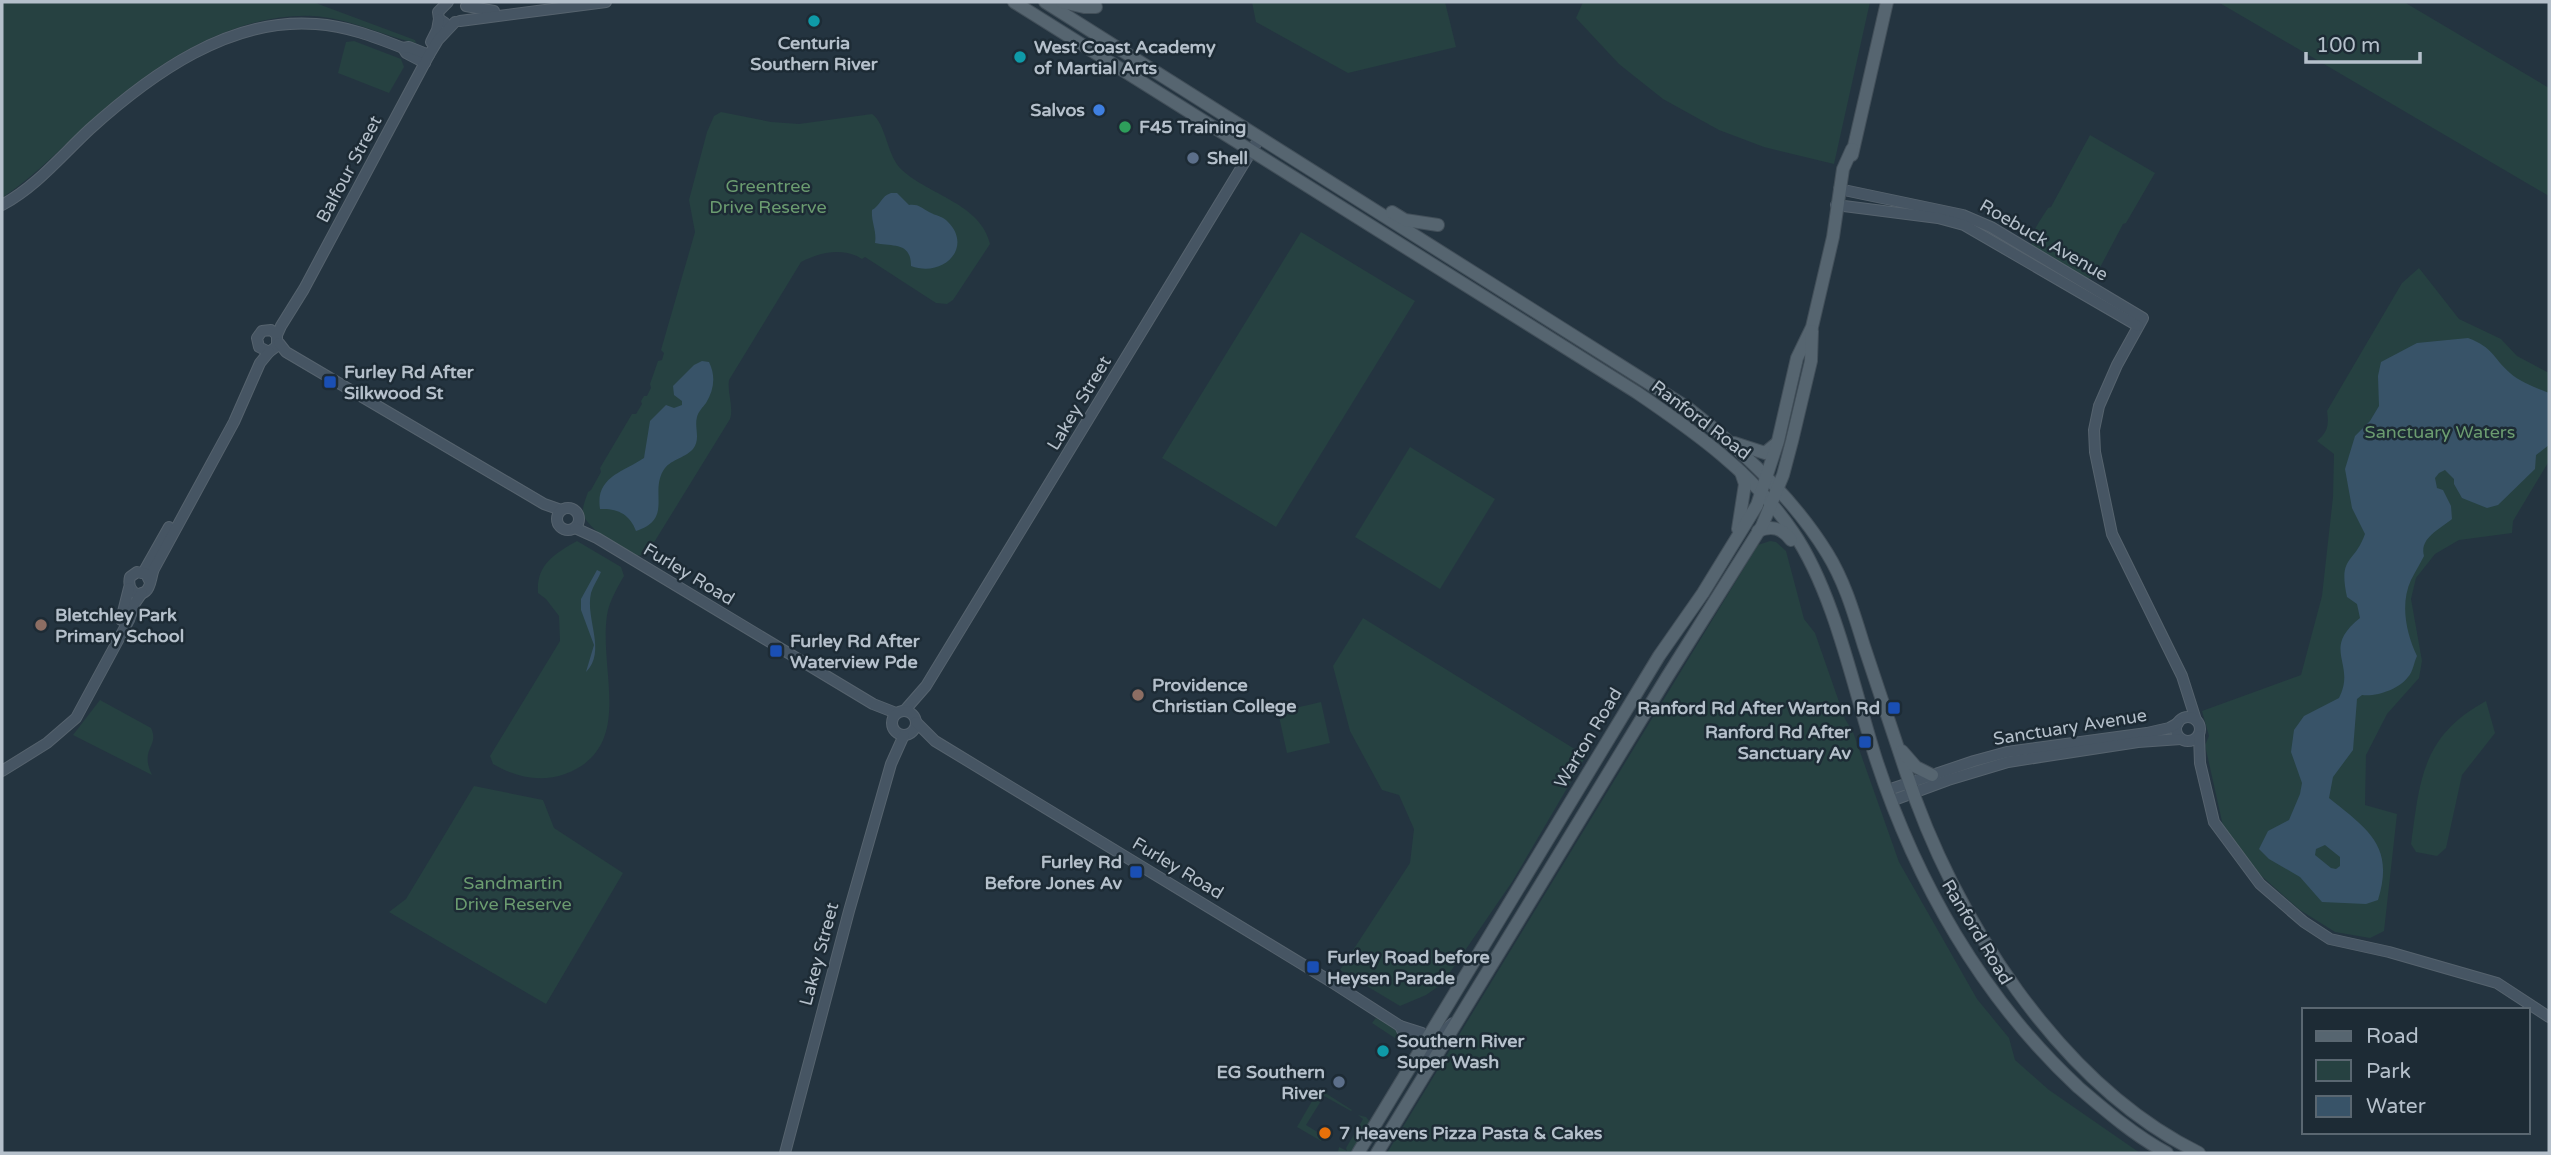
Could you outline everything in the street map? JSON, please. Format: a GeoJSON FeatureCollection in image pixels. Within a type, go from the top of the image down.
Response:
{"type":"FeatureCollection","features":[{"type":"Feature","properties":{"kind":"main road","name":"Ranford Road"},"geometry":{"type":"LineString","coordinates":[[1014,2],[1636,392],[1691,430],[1741,470],[1772,503],[1807,554],[1829,608],[1889,795],[1936,901],[1992,990],[2022,1031],[2109,1114],[2167,1153]]}},
{"type":"Feature","properties":{"kind":"main road","name":"Ranford Road"},"geometry":{"type":"LineString","coordinates":[[1045,2],[1688,408],[1767,477],[1812,531],[1843,583],[1928,832],[1968,912],[2022,997],[2053,1038],[2097,1081],[2144,1119],[2199,1153]]}},
{"type":"Feature","properties":{"kind":"main road"},"geometry":{"type":"LineString","coordinates":[[1062,2],[1084,8],[1096,7]]}},
{"type":"Feature","properties":{"kind":"main road","name":"Warton Road"},"geometry":{"type":"LineString","coordinates":[[1377,1153],[1758,531],[1772,503],[1787,461],[1811,360],[1812,327],[1843,190],[1843,169],[1852,149],[1887,2]]}},
{"type":"Feature","properties":{"kind":"main road"},"geometry":{"type":"LineString","coordinates":[[1371,208],[1418,223],[1438,225]]}},
{"type":"Feature","properties":{"kind":"main road","name":"Warton Road"},"geometry":{"type":"LineString","coordinates":[[1358,1153],[1659,656],[1703,593],[1755,508],[1778,441],[1797,358],[1812,327]]}},
{"type":"Feature","properties":{"kind":"main road"},"geometry":{"type":"LineString","coordinates":[[1598,350],[1605,361],[1636,383],[1636,392]]}},
{"type":"Feature","properties":{"kind":"main road"},"geometry":{"type":"LineString","coordinates":[[1730,442],[1765,453],[1778,441]]}},
{"type":"Feature","properties":{"kind":"main road"},"geometry":{"type":"LineString","coordinates":[[1736,540],[1745,484],[1741,470]]}},
{"type":"Feature","properties":{"kind":"main road"},"geometry":{"type":"LineString","coordinates":[[1758,531],[1771,527],[1782,530],[1807,554]]}},
{"type":"Feature","properties":{"kind":"main road"},"geometry":{"type":"LineString","coordinates":[[1897,746],[1908,760],[1932,775]]}},
{"type":"Feature","properties":{"kind":"main road"},"geometry":{"type":"LineString","coordinates":[[1600,752],[1615,761]]}},
{"type":"Feature","properties":{"kind":"main road"},"geometry":{"type":"LineString","coordinates":[[1506,907],[1545,853],[1550,851],[1558,855]]}},
{"type":"Feature","properties":{"kind":"street","name":"Balfour Street"},"geometry":{"type":"LineString","coordinates":[[2,771],[47,743],[76,718],[129,620],[135,603],[148,589],[146,576],[209,461],[234,422],[260,363],[273,344],[425,58],[436,33],[439,10],[448,2]]}},
{"type":"Feature","properties":{"kind":"street"},"geometry":{"type":"LineString","coordinates":[[464,4],[485,11],[496,11],[568,2]]}},
{"type":"Feature","properties":{"kind":"street"},"geometry":{"type":"LineString","coordinates":[[439,19],[445,23],[606,2]]}},
{"type":"Feature","properties":{"kind":"street","name":"Balfour Street"},"geometry":{"type":"LineString","coordinates":[[425,58],[438,40],[465,15],[464,4]]}},
{"type":"Feature","properties":{"kind":"street"},"geometry":{"type":"LineString","coordinates":[[2,205],[44,176],[116,107],[185,59],[219,41],[276,25],[305,23],[342,27],[403,48],[409,47],[425,58]]}},
{"type":"Feature","properties":{"kind":"street","name":"Lakey Street"},"geometry":{"type":"LineString","coordinates":[[785,1153],[849,911],[904,723],[1260,137]]}},
{"type":"Feature","properties":{"kind":"street","name":"Roebuck Avenue"},"geometry":{"type":"LineString","coordinates":[[1843,190],[1892,206],[1954,217],[2141,322],[2117,365],[2099,406],[2094,430],[2095,452],[2102,492],[2116,543],[2157,620],[2187,690]]}},
{"type":"Feature","properties":{"kind":"street","name":"Roebuck Avenue"},"geometry":{"type":"LineString","coordinates":[[1839,209],[1892,206]]}},
{"type":"Feature","properties":{"kind":"street","name":"Furley Road"},"geometry":{"type":"LineString","coordinates":[[273,344],[559,515]]}},
{"type":"Feature","properties":{"kind":"street","name":"Furley Road"},"geometry":{"type":"LineString","coordinates":[[559,515],[573,509],[578,513],[577,524]]}},
{"type":"Feature","properties":{"kind":"street","name":"Furley Road"},"geometry":{"type":"LineString","coordinates":[[559,515],[558,525],[564,530],[577,524]]}},
{"type":"Feature","properties":{"kind":"street","name":"Furley Road"},"geometry":{"type":"LineString","coordinates":[[577,524],[1401,1026],[1422,1033],[1426,1041]]}},
{"type":"Feature","properties":{"kind":"street","name":"Balfour Street"},"geometry":{"type":"LineString","coordinates":[[2,763],[57,729],[71,713],[123,616],[131,575],[146,576]]}},
{"type":"Feature","properties":{"kind":"street"},"geometry":{"type":"LineString","coordinates":[[130,588],[134,592],[142,593]]}},
{"type":"Feature","properties":{"kind":"street"},"geometry":{"type":"LineString","coordinates":[[2187,690],[2196,720],[2201,727],[2200,763],[2214,822],[2260,884],[2304,922],[2330,939],[2389,952],[2497,983],[2549,1017]]}},
{"type":"Feature","properties":{"kind":"street"},"geometry":{"type":"LineString","coordinates":[[2187,690],[2176,732],[2200,763]]}},
{"type":"Feature","properties":{"kind":"street"},"geometry":{"type":"LineString","coordinates":[[2181,720],[2196,720]]}},
{"type":"Feature","properties":{"kind":"street","name":"Sanctuary Avenue"},"geometry":{"type":"LineString","coordinates":[[1911,788],[1932,775],[2008,762],[2050,751],[2126,740],[2169,728],[2181,720]]}},
{"type":"Feature","properties":{"kind":"street"},"geometry":{"type":"LineString","coordinates":[[2183,740],[2192,741],[2199,736]]}},
{"type":"Feature","properties":{"kind":"street","name":"Sanctuary Avenue"},"geometry":{"type":"LineString","coordinates":[[2126,740],[2183,740]]}},
{"type":"Feature","properties":{"kind":"street","name":"Sanctuary Avenue"},"geometry":{"type":"LineString","coordinates":[[1889,795],[1984,764]]}},
{"type":"Feature","properties":{"kind":"street"},"geometry":{"type":"LineString","coordinates":[[1429,1068],[1426,1041],[1438,1036],[1458,1019]]}},
{"type":"Feature","properties":{"kind":"green space"},"geometry":{"type":"Polygon","coordinates":[[[2,2],[313,2],[415,40],[416,43],[339,20],[313,16],[256,22],[229,31],[202,42],[152,72],[2,198],[2,2]]]}},
{"type":"Feature","properties":{"kind":"green space"},"geometry":{"type":"Polygon","coordinates":[[[1252,2],[1445,2],[1456,47],[1348,73],[1256,22],[1252,2]]]}},
{"type":"Feature","properties":{"kind":"green space"},"geometry":{"type":"Polygon","coordinates":[[[1583,2],[1870,2],[1834,164],[1764,147],[1719,130],[1663,99],[1619,64],[1576,18],[1583,2]]]}},
{"type":"Feature","properties":{"kind":"green space"},"geometry":{"type":"Polygon","coordinates":[[[2218,2],[2404,2],[2549,88],[2549,196],[2218,2]]]}},
{"type":"Feature","properties":{"kind":"green space"},"geometry":{"type":"Polygon","coordinates":[[[354,41],[401,59],[404,67],[389,93],[338,73],[346,42],[354,41]]]}},
{"type":"Feature","properties":{"kind":"green space","name":"Greentree Drive Reserve"},"geometry":{"type":"Polygon","coordinates":[[[721,112],[771,122],[799,124],[872,114],[877,118],[893,157],[902,170],[953,201],[976,219],[985,230],[990,244],[953,300],[947,304],[936,303],[865,257],[862,259],[848,253],[832,252],[801,262],[729,380],[730,419],[650,549],[637,555],[622,549],[598,532],[583,514],[584,506],[588,492],[601,472],[600,468],[632,414],[636,414],[644,396],[647,396],[658,361],[662,360],[664,353],[661,350],[695,232],[689,200],[707,132],[714,116],[721,112]]]}},
{"type":"Feature","properties":{"kind":"green space"},"geometry":{"type":"Polygon","coordinates":[[[2090,135],[2155,173],[2123,224],[2096,275],[2082,278],[2032,247],[2032,237],[2090,135]]]}},
{"type":"Feature","properties":{"kind":"green space"},"geometry":{"type":"Polygon","coordinates":[[[1301,232],[1415,301],[1276,527],[1162,458],[1301,232]]]}},
{"type":"Feature","properties":{"kind":"green space","name":"Sanctuary Waters"},"geometry":{"type":"Polygon","coordinates":[[[2419,268],[2459,319],[2501,339],[2517,356],[2549,373],[2549,461],[2513,521],[2512,533],[2459,540],[2435,554],[2416,578],[2411,599],[2422,661],[2419,678],[2387,714],[2366,755],[2365,805],[2397,814],[2384,931],[2370,938],[2335,932],[2300,910],[2257,872],[2223,826],[2205,745],[2209,736],[2202,711],[2301,675],[2322,596],[2333,497],[2334,454],[2317,441],[2327,428],[2327,411],[2402,283],[2419,268]]]}},
{"type":"Feature","properties":{"kind":"green space"},"geometry":{"type":"Polygon","coordinates":[[[1410,447],[1495,499],[1440,589],[1355,537],[1410,447]]]}},
{"type":"Feature","properties":{"kind":"green space"},"geometry":{"type":"Polygon","coordinates":[[[577,541],[621,567],[624,576],[608,610],[608,725],[601,745],[587,761],[565,774],[546,778],[519,775],[493,764],[490,756],[560,641],[559,616],[538,593],[538,583],[548,561],[577,541]]]}},
{"type":"Feature","properties":{"kind":"green space"},"geometry":{"type":"Polygon","coordinates":[[[1776,542],[1786,551],[1804,619],[1815,633],[1899,862],[1977,999],[2009,1038],[2015,1060],[2049,1090],[2140,1153],[1387,1153],[1758,545],[1776,542]]]}},
{"type":"Feature","properties":{"kind":"green space"},"geometry":{"type":"Polygon","coordinates":[[[1363,618],[1586,756],[1512,882],[1442,984],[1426,995],[1400,1006],[1340,970],[1410,863],[1414,829],[1399,795],[1382,790],[1350,731],[1333,666],[1363,618]]]}},
{"type":"Feature","properties":{"kind":"green space"},"geometry":{"type":"Polygon","coordinates":[[[100,700],[151,728],[153,740],[148,759],[152,775],[73,735],[100,700]]]}},
{"type":"Feature","properties":{"kind":"green space"},"geometry":{"type":"Polygon","coordinates":[[[2486,701],[2495,733],[2462,775],[2446,848],[2437,856],[2416,852],[2411,844],[2422,779],[2428,761],[2449,729],[2486,701]]]}},
{"type":"Feature","properties":{"kind":"green space"},"geometry":{"type":"Polygon","coordinates":[[[1321,702],[1330,743],[1287,753],[1278,712],[1321,702]]]}},
{"type":"Feature","properties":{"kind":"green space","name":"Sandmartin Drive Reserve"},"geometry":{"type":"Polygon","coordinates":[[[474,786],[543,800],[554,828],[623,873],[546,1004],[389,912],[406,899],[474,786]]]}},
{"type":"Feature","properties":{"kind":"green space"},"geometry":{"type":"Polygon","coordinates":[[[1376,1018],[1401,1035],[1408,1050],[1404,1044],[1372,1023],[1376,1018]]]}},
{"type":"Feature","properties":{"kind":"green space"},"geometry":{"type":"Polygon","coordinates":[[[1319,1089],[1352,1110],[1324,1096],[1306,1125],[1324,1136],[1321,1141],[1297,1127],[1319,1089]]]}},
{"type":"Feature","properties":{"kind":"green space"},"geometry":{"type":"Polygon","coordinates":[[[1358,1115],[1366,1117],[1370,1122],[1352,1151],[1338,1152],[1339,1147],[1347,1151],[1346,1148],[1363,1119],[1358,1115]]]}},
{"type":"Feature","properties":{"kind":"water"},"geometry":{"type":"Polygon","coordinates":[[[891,193],[897,193],[909,205],[920,207],[948,222],[957,241],[956,250],[944,264],[923,269],[911,266],[908,252],[904,249],[875,243],[872,210],[891,193]]]}},
{"type":"Feature","properties":{"kind":"water"},"geometry":{"type":"Polygon","coordinates":[[[2468,338],[2488,349],[2514,376],[2549,393],[2549,445],[2536,455],[2535,469],[2498,505],[2487,508],[2462,498],[2454,479],[2445,470],[2435,478],[2437,488],[2443,490],[2451,506],[2452,519],[2427,539],[2424,556],[2408,589],[2406,618],[2417,656],[2410,675],[2399,685],[2381,693],[2362,695],[2357,699],[2353,750],[2333,777],[2329,798],[2366,829],[2380,852],[2383,865],[2378,900],[2366,904],[2322,902],[2300,877],[2269,859],[2259,849],[2268,831],[2289,820],[2300,794],[2302,783],[2291,752],[2294,730],[2304,716],[2339,698],[2343,686],[2342,639],[2360,618],[2357,604],[2347,597],[2344,574],[2348,561],[2365,534],[2352,508],[2345,469],[2355,436],[2370,421],[2379,406],[2378,376],[2381,362],[2417,343],[2468,338]],[[2325,845],[2316,849],[2315,855],[2331,868],[2340,866],[2340,857],[2325,845]]]}},
{"type":"Feature","properties":{"kind":"water"},"geometry":{"type":"Polygon","coordinates":[[[702,361],[709,362],[713,383],[709,398],[697,417],[695,445],[663,471],[659,505],[654,520],[636,531],[622,513],[600,509],[602,490],[612,477],[644,458],[650,421],[666,405],[674,408],[682,405],[682,401],[674,395],[673,386],[694,365],[702,361]]]}},
{"type":"Feature","properties":{"kind":"water"},"geometry":{"type":"Polygon","coordinates":[[[597,570],[601,572],[592,590],[590,603],[595,654],[586,672],[594,645],[581,610],[581,599],[597,570]]]}},
{"type":"Feature","properties":{"kind":"place","name":"Centuria Southern River"},"geometry":{"type":"Point","coordinates":[814,21]}},
{"type":"Feature","properties":{"kind":"place","name":"West Coast Academy of Martial Arts"},"geometry":{"type":"Point","coordinates":[1020,57]}},
{"type":"Feature","properties":{"kind":"place","name":"Salvos"},"geometry":{"type":"Point","coordinates":[1099,110]}},
{"type":"Feature","properties":{"kind":"place","name":"F45 Training"},"geometry":{"type":"Point","coordinates":[1125,127]}},
{"type":"Feature","properties":{"kind":"place","name":"Shell"},"geometry":{"type":"Point","coordinates":[1193,158]}},
{"type":"Feature","properties":{"kind":"place","name":"Furley Rd After Silkwood St"},"geometry":{"type":"Point","coordinates":[330,382]}},
{"type":"Feature","properties":{"kind":"place","name":"Bletchley Park Primary School"},"geometry":{"type":"Point","coordinates":[41,625]}},
{"type":"Feature","properties":{"kind":"place","name":"Furley Rd After Waterview Pde"},"geometry":{"type":"Point","coordinates":[776,651]}},
{"type":"Feature","properties":{"kind":"place","name":"Providence Christian College"},"geometry":{"type":"Point","coordinates":[1138,695]}},
{"type":"Feature","properties":{"kind":"place","name":"Ranford Rd After Warton Rd"},"geometry":{"type":"Point","coordinates":[1894,708]}},
{"type":"Feature","properties":{"kind":"place","name":"Ranford Rd After Sanctuary Av"},"geometry":{"type":"Point","coordinates":[1865,742]}},
{"type":"Feature","properties":{"kind":"place","name":"Furley Rd Before Jones Av"},"geometry":{"type":"Point","coordinates":[1136,872]}},
{"type":"Feature","properties":{"kind":"place","name":"Furley Road before Heysen Parade"},"geometry":{"type":"Point","coordinates":[1313,967]}},
{"type":"Feature","properties":{"kind":"place","name":"Southern River Super Wash"},"geometry":{"type":"Point","coordinates":[1383,1051]}},
{"type":"Feature","properties":{"kind":"place","name":"EG Southern River"},"geometry":{"type":"Point","coordinates":[1339,1082]}},
{"type":"Feature","properties":{"kind":"place","name":"7 Heavens Pizza Pasta & Cakes"},"geometry":{"type":"Point","coordinates":[1325,1133]}}]}
